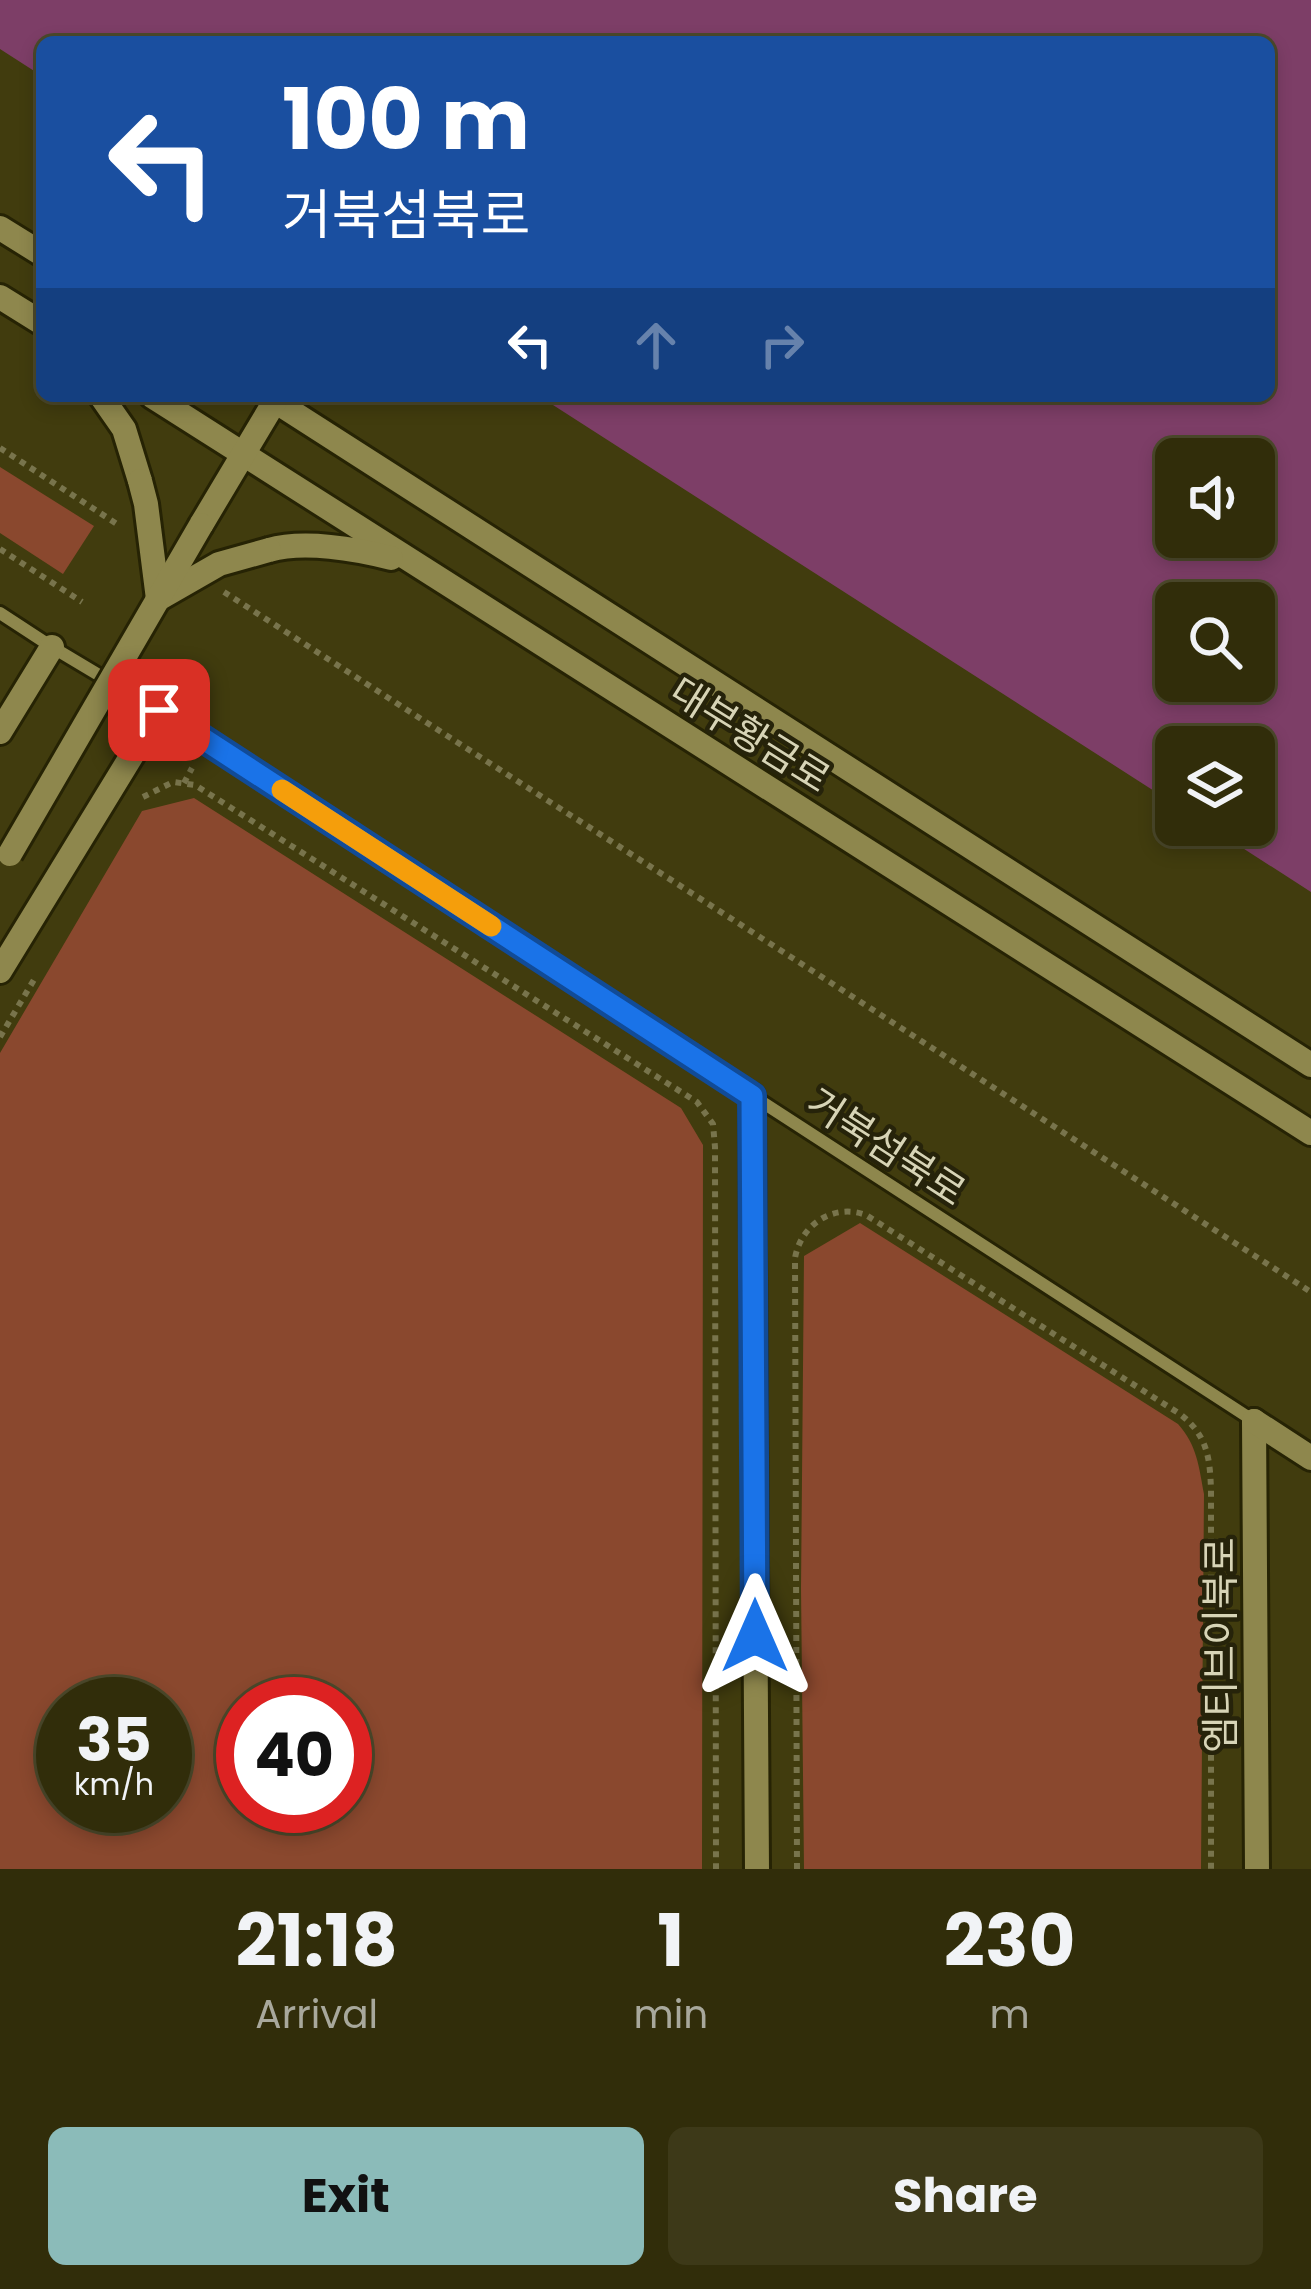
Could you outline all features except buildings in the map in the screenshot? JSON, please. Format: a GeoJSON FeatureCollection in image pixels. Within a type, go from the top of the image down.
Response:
{"type":"FeatureCollection","features":[{"type":"Feature","properties":{"kind":"main road"},"geometry":{"type":"LineString","coordinates":[[0,228],[36,250]]}},
{"type":"Feature","properties":{"kind":"main road"},"geometry":{"type":"LineString","coordinates":[[0,297],[36,319]]}},
{"type":"Feature","properties":{"kind":"main road"},"geometry":{"type":"LineString","coordinates":[[105,402],[124,429],[140,481],[158,599]]}},
{"type":"Feature","properties":{"kind":"main road","name":"대부황금로"},"geometry":{"type":"LineString","coordinates":[[161,402],[1311,1133]]}},
{"type":"Feature","properties":{"kind":"main road"},"geometry":{"type":"LineString","coordinates":[[5,862],[269,402]]}},
{"type":"Feature","properties":{"kind":"main road","name":"대부황금로"},"geometry":{"type":"LineString","coordinates":[[276,402],[1311,1065]]}},
{"type":"Feature","properties":{"kind":"main road"},"geometry":{"type":"LineString","coordinates":[[158,599],[219,564],[286,545],[410,562]]}},
{"type":"Feature","properties":{"kind":"main road"},"geometry":{"type":"LineString","coordinates":[[0,732],[52,647]]}},
{"type":"Feature","properties":{"kind":"main road"},"geometry":{"type":"LineString","coordinates":[[0,971],[159,710]]}},
{"type":"Feature","properties":{"kind":"main road"},"geometry":{"type":"LineString","coordinates":[[752,1096],[757,1869]]}},
{"type":"Feature","properties":{"kind":"main road"},"geometry":{"type":"LineString","coordinates":[[1254,1421],[1311,1458]]}},
{"type":"Feature","properties":{"kind":"main road","name":"엠티브이북로"},"geometry":{"type":"LineString","coordinates":[[1254,1421],[1257,1869]]}},
{"type":"Feature","properties":{"kind":"street","name":"거북섬북로"},"geometry":{"type":"LineString","coordinates":[[0,613],[159,710],[1254,1421]]}},
{"type":"Feature","properties":{"kind":"path"},"geometry":{"type":"LineString","coordinates":[[0,448],[121,526]]}},
{"type":"Feature","properties":{"kind":"path"},"geometry":{"type":"LineString","coordinates":[[0,550],[82,602]]}},
{"type":"Feature","properties":{"kind":"path"},"geometry":{"type":"LineString","coordinates":[[27,583],[34,571]]}},
{"type":"Feature","properties":{"kind":"path"},"geometry":{"type":"LineString","coordinates":[[222,591],[1311,1292]]}},
{"type":"Feature","properties":{"kind":"path"},"geometry":{"type":"LineString","coordinates":[[184,782],[192,768]]}},
{"type":"Feature","properties":{"kind":"path"},"geometry":{"type":"LineString","coordinates":[[134,808],[146,794],[173,782],[204,790],[697,1102],[712,1124],[716,1869]]}},
{"type":"Feature","properties":{"kind":"path"},"geometry":{"type":"LineString","coordinates":[[0,1036],[45,961]]}},
{"type":"Feature","properties":{"kind":"path"},"geometry":{"type":"LineString","coordinates":[[697,1102],[705,1088]]}},
{"type":"Feature","properties":{"kind":"path"},"geometry":{"type":"LineString","coordinates":[[815,1209],[825,1216]]}},
{"type":"Feature","properties":{"kind":"path"},"geometry":{"type":"LineString","coordinates":[[797,1869],[795,1258],[803,1235],[825,1216],[852,1210],[1180,1414],[1205,1442],[1211,1490],[1211,1869]]}},
{"type":"Feature","properties":{"kind":"path"},"geometry":{"type":"LineString","coordinates":[[1211,1490],[1222,1496]]}},
{"type":"Feature","properties":{"kind":"shaded area"},"geometry":{"type":"Polygon","coordinates":[[[0,0],[1311,0],[1311,892],[1240,846],[1275,846],[1275,726],[1155,726],[1155,792],[548,402],[1275,402],[1275,36],[36,36],[36,72],[0,49],[0,0]]]}},
{"type":"Feature","properties":{"kind":"shaded area"},"geometry":{"type":"Polygon","coordinates":[[[0,467],[94,526],[63,574],[0,533],[0,467]]]}},
{"type":"Feature","properties":{"kind":"shaded area"},"geometry":{"type":"Polygon","coordinates":[[[194,798],[681,1108],[703,1145],[702,1869],[0,1869],[0,1053],[142,811],[194,798]]]}},
{"type":"Feature","properties":{"kind":"shaded area"},"geometry":{"type":"Polygon","coordinates":[[[860,1223],[1178,1424],[1189,1440],[1204,1494],[1201,1869],[804,1869],[804,1256],[860,1223]]]}},
{"type":"Feature","properties":{"kind":"slow traffic"},"geometry":{"type":"LineString","coordinates":[[282,790],[491,926]]}},
{"type":"Feature","properties":{"kind":"route"},"geometry":{"type":"LineString","coordinates":[[159,710],[752,1096],[755,1636]]}}]}
